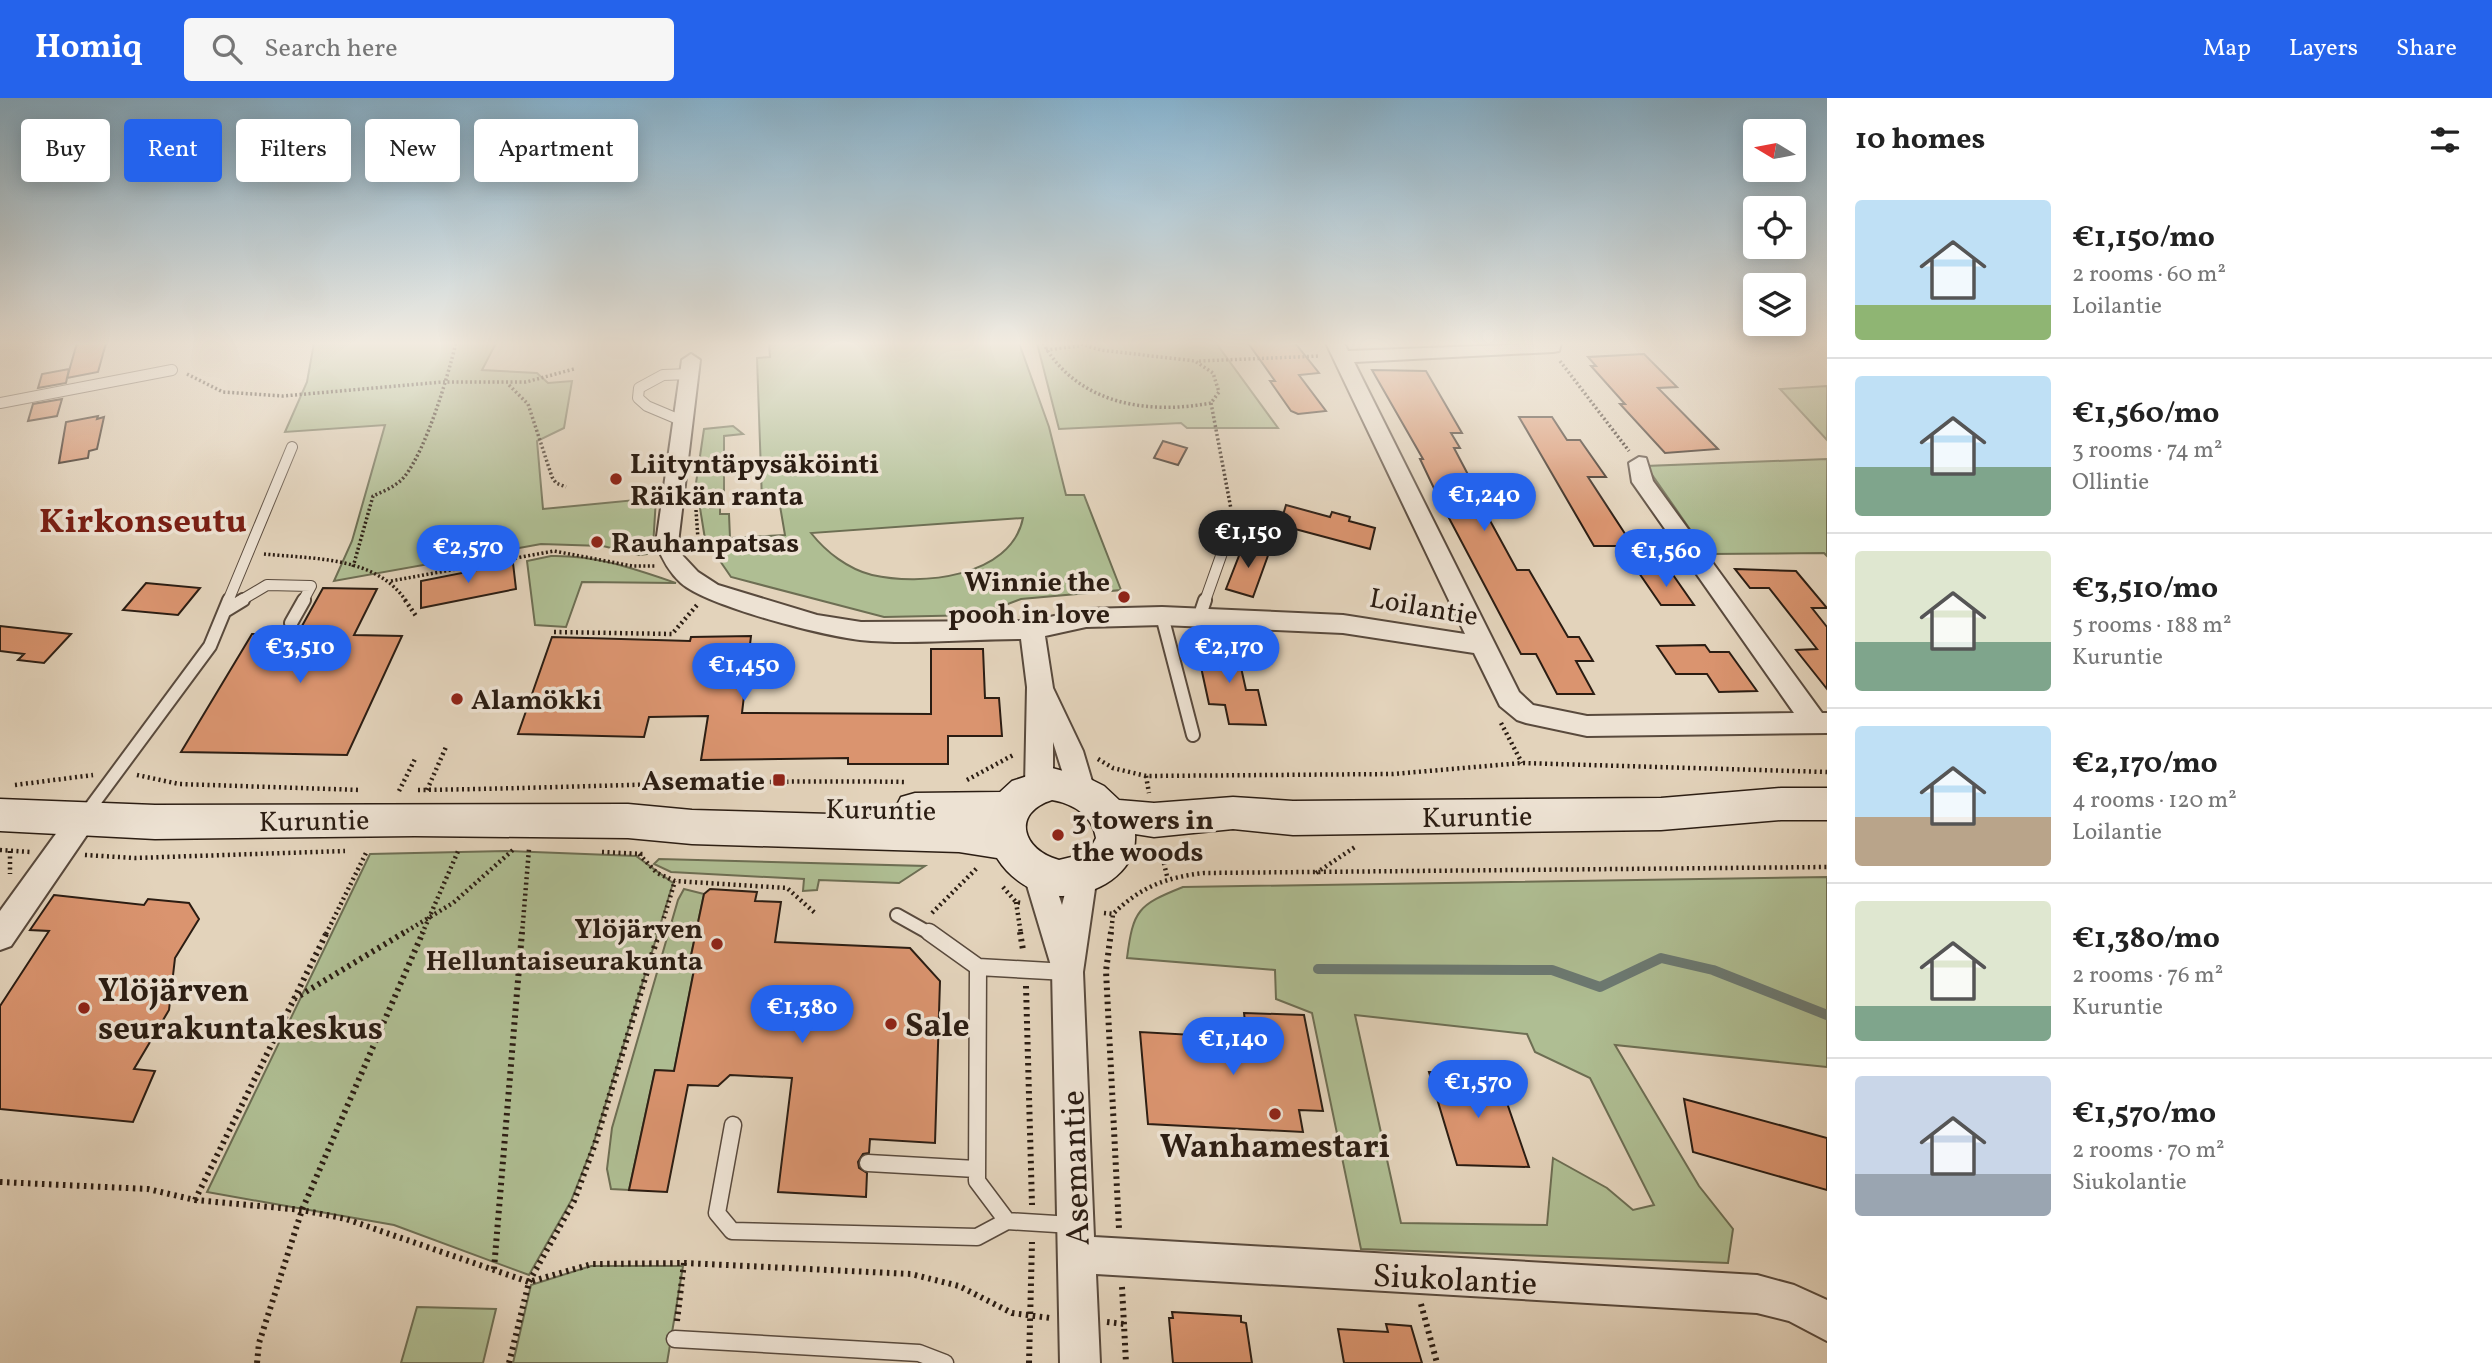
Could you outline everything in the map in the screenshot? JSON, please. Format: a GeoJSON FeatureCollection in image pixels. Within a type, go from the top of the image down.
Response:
{"type":"FeatureCollection","features":[{"type":"Feature","properties":{"kind":"main road","name":"Kuruntie"},"geometry":{"type":"LineString","coordinates":[[7,817],[633,837],[692,827],[770,827],[960,835],[1066,785],[1080,789]]}},
{"type":"Feature","properties":{"kind":"main road"},"geometry":{"type":"LineString","coordinates":[[1080,789],[1092,795],[1101,847]]}},
{"type":"Feature","properties":{"kind":"main road","name":"Kuruntie"},"geometry":{"type":"LineString","coordinates":[[1661,814],[1781,804],[1827,804]]}},
{"type":"Feature","properties":{"kind":"main road"},"geometry":{"type":"LineString","coordinates":[[1015,811],[1027,887]]}},
{"type":"Feature","properties":{"kind":"main road","name":"Kuruntie"},"geometry":{"type":"LineString","coordinates":[[1027,887],[1052,876],[1101,847],[1236,831],[1293,818],[1661,814],[1827,822]]}},
{"type":"Feature","properties":{"kind":"street"},"geometry":{"type":"LineString","coordinates":[[687,402],[667,543],[673,559],[690,578],[710,591]]}},
{"type":"Feature","properties":{"kind":"street"},"geometry":{"type":"LineString","coordinates":[[1364,402],[1485,646]]}},
{"type":"Feature","properties":{"kind":"street"},"geometry":{"type":"LineString","coordinates":[[1639,463],[1643,482],[1821,723]]}},
{"type":"Feature","properties":{"kind":"street","name":"Loilantie"},"geometry":{"type":"LineString","coordinates":[[710,591],[817,625],[861,631],[1032,630],[1086,618],[1163,616],[1343,624],[1485,646],[1509,699],[1526,713],[1546,719],[1587,726],[1821,723]]}},
{"type":"Feature","properties":{"kind":"street"},"geometry":{"type":"LineString","coordinates":[[1032,630],[1040,687],[1069,751],[1080,789]]}},
{"type":"Feature","properties":{"kind":"street"},"geometry":{"type":"LineString","coordinates":[[1015,811],[1040,687]]}},
{"type":"Feature","properties":{"kind":"street"},"geometry":{"type":"LineString","coordinates":[[0,936],[80,821]]}},
{"type":"Feature","properties":{"kind":"street","name":"Asemantie"},"geometry":{"type":"LineString","coordinates":[[1080,1363],[1067,972],[1101,847]]}},
{"type":"Feature","properties":{"kind":"street","name":"Asemantie"},"geometry":{"type":"LineString","coordinates":[[1027,887],[1067,972]]}},
{"type":"Feature","properties":{"kind":"street","name":"Siukolantie"},"geometry":{"type":"LineString","coordinates":[[1076,1239],[1121,1256],[1413,1276],[1757,1294],[1786,1299],[1807,1308],[1827,1322]]}},
{"type":"Feature","properties":{"kind":"lane"},"geometry":{"type":"LineString","coordinates":[[642,402],[685,422]]}},
{"type":"Feature","properties":{"kind":"lane"},"geometry":{"type":"LineString","coordinates":[[80,821],[210,646],[292,447]]}},
{"type":"Feature","properties":{"kind":"lane"},"geometry":{"type":"LineString","coordinates":[[1199,618],[1233,523]]}},
{"type":"Feature","properties":{"kind":"lane"},"geometry":{"type":"LineString","coordinates":[[225,612],[267,585],[311,586],[291,623]]}},
{"type":"Feature","properties":{"kind":"lane"},"geometry":{"type":"LineString","coordinates":[[1163,616],[1193,735]]}},
{"type":"Feature","properties":{"kind":"lane"},"geometry":{"type":"LineString","coordinates":[[897,915],[920,926],[978,967],[1067,972]]}},
{"type":"Feature","properties":{"kind":"lane"},"geometry":{"type":"LineString","coordinates":[[978,967],[976,1181],[1007,1221]]}},
{"type":"Feature","properties":{"kind":"lane"},"geometry":{"type":"LineString","coordinates":[[733,1125],[717,1213],[732,1231],[977,1237],[1007,1221],[1032,1223],[1076,1239]]}},
{"type":"Feature","properties":{"kind":"lane"},"geometry":{"type":"LineString","coordinates":[[868,1163],[976,1170]]}},
{"type":"Feature","properties":{"kind":"lane"},"geometry":{"type":"LineString","coordinates":[[675,1339],[919,1353],[945,1363]]}},
{"type":"Feature","properties":{"kind":"path"},"geometry":{"type":"LineString","coordinates":[[353,567],[373,496],[394,486],[407,473],[436,402]]}},
{"type":"Feature","properties":{"kind":"path"},"geometry":{"type":"LineString","coordinates":[[526,402],[552,477],[556,483],[566,487]]}},
{"type":"Feature","properties":{"kind":"path"},"geometry":{"type":"LineString","coordinates":[[1133,402],[1180,410],[1212,403],[1233,523]]}},
{"type":"Feature","properties":{"kind":"path"},"geometry":{"type":"LineString","coordinates":[[1592,402],[1639,463]]}},
{"type":"Feature","properties":{"kind":"path"},"geometry":{"type":"LineString","coordinates":[[696,506],[701,562]]}},
{"type":"Feature","properties":{"kind":"path"},"geometry":{"type":"LineString","coordinates":[[250,552],[353,567],[391,581],[554,551],[649,568],[673,559]]}},
{"type":"Feature","properties":{"kind":"path"},"geometry":{"type":"LineString","coordinates":[[391,581],[416,616]]}},
{"type":"Feature","properties":{"kind":"path"},"geometry":{"type":"LineString","coordinates":[[554,632],[672,634],[710,591]]}},
{"type":"Feature","properties":{"kind":"path"},"geometry":{"type":"LineString","coordinates":[[427,789],[446,747]]}},
{"type":"Feature","properties":{"kind":"path"},"geometry":{"type":"LineString","coordinates":[[920,926],[1015,811],[1023,750],[958,783]]}},
{"type":"Feature","properties":{"kind":"path"},"geometry":{"type":"LineString","coordinates":[[1069,751],[1086,752],[1113,768],[1146,776],[1393,774],[1522,763],[1827,772]]}},
{"type":"Feature","properties":{"kind":"path"},"geometry":{"type":"LineString","coordinates":[[399,791],[416,757]]}},
{"type":"Feature","properties":{"kind":"path"},"geometry":{"type":"LineString","coordinates":[[10,877],[13,862],[7,817],[117,773],[158,777],[179,784],[372,790]]}},
{"type":"Feature","properties":{"kind":"path"},"geometry":{"type":"LineString","coordinates":[[386,791],[642,787],[779,780],[920,782]]}},
{"type":"Feature","properties":{"kind":"path"},"geometry":{"type":"LineString","coordinates":[[633,837],[657,873],[675,881],[787,888],[815,913]]}},
{"type":"Feature","properties":{"kind":"path"},"geometry":{"type":"LineString","coordinates":[[1315,874],[1355,847]]}},
{"type":"Feature","properties":{"kind":"path"},"geometry":{"type":"LineString","coordinates":[[257,1363],[259,1343],[302,1210],[459,849]]}},
{"type":"Feature","properties":{"kind":"path"},"geometry":{"type":"LineString","coordinates":[[293,999],[429,919],[480,882],[514,849]]}},
{"type":"Feature","properties":{"kind":"path"},"geometry":{"type":"LineString","coordinates":[[494,1269],[529,849]]}},
{"type":"Feature","properties":{"kind":"path"},"geometry":{"type":"LineString","coordinates":[[195,1200],[367,851]]}},
{"type":"Feature","properties":{"kind":"path"},"geometry":{"type":"LineString","coordinates":[[509,1363],[529,1282],[574,1201],[595,1144],[675,881]]}},
{"type":"Feature","properties":{"kind":"path"},"geometry":{"type":"LineString","coordinates":[[1027,887],[1026,969],[1032,1223],[1029,1363]]}},
{"type":"Feature","properties":{"kind":"path"},"geometry":{"type":"LineString","coordinates":[[1113,914],[1106,971],[1126,1363]]}},
{"type":"Feature","properties":{"kind":"path"},"geometry":{"type":"LineString","coordinates":[[0,1182],[148,1189],[195,1200],[302,1210],[346,1219],[529,1282],[592,1264],[684,1263],[911,1274],[959,1286],[1012,1313],[1124,1324]]}},
{"type":"Feature","properties":{"kind":"path"},"geometry":{"type":"LineString","coordinates":[[675,1339],[684,1263]]}},
{"type":"Feature","properties":{"kind":"path"},"geometry":{"type":"LineString","coordinates":[[1413,1276],[1437,1363]]}},
{"type":"Feature","properties":{"kind":"green space"},"geometry":{"type":"Polygon","coordinates":[[[298,402],[568,402],[564,428],[537,441],[543,509],[656,498],[653,547],[647,554],[639,555],[603,546],[541,544],[334,581],[352,541],[385,425],[285,432],[298,402]]]}},
{"type":"Feature","properties":{"kind":"green space"},"geometry":{"type":"Polygon","coordinates":[[[759,402],[1040,402],[1066,495],[1084,495],[1121,590],[1021,599],[979,615],[884,617],[731,577],[705,539],[696,483],[704,429],[733,426],[743,434],[724,436],[724,494],[710,496],[710,508],[720,507],[720,514],[729,514],[730,538],[785,535],[779,500],[762,501],[759,402]],[[1023,518],[811,533],[823,547],[854,569],[892,578],[938,578],[961,573],[983,565],[1001,554],[1015,538],[1023,518]]]}},
{"type":"Feature","properties":{"kind":"green space"},"geometry":{"type":"Polygon","coordinates":[[[1052,402],[1259,402],[1278,428],[1187,428],[1181,423],[1059,429],[1052,402]]]}},
{"type":"Feature","properties":{"kind":"green space"},"geometry":{"type":"Polygon","coordinates":[[[1792,402],[1827,402],[1827,440],[1792,402]]]}},
{"type":"Feature","properties":{"kind":"green space"},"geometry":{"type":"Polygon","coordinates":[[[1827,459],[1827,556],[1824,553],[1707,554],[1646,466],[1827,459]]]}},
{"type":"Feature","properties":{"kind":"green space"},"geometry":{"type":"Polygon","coordinates":[[[551,556],[600,560],[676,583],[582,582],[566,627],[535,625],[527,561],[551,556]]]}},
{"type":"Feature","properties":{"kind":"green space"},"geometry":{"type":"Polygon","coordinates":[[[506,851],[636,856],[673,883],[593,1145],[571,1201],[529,1275],[394,1225],[207,1192],[370,854],[506,851]]]}},
{"type":"Feature","properties":{"kind":"green space"},"geometry":{"type":"Polygon","coordinates":[[[659,859],[925,866],[899,883],[819,880],[817,890],[803,891],[804,879],[671,872],[654,864],[659,859]]]}},
{"type":"Feature","properties":{"kind":"green space"},"geometry":{"type":"Polygon","coordinates":[[[1827,877],[1827,1067],[1615,1045],[1699,1186],[1733,1229],[1728,1263],[1361,1249],[1312,1013],[1276,999],[1275,970],[1127,958],[1132,929],[1140,911],[1156,899],[1183,887],[1827,877]],[[1355,1015],[1401,1223],[1547,1225],[1553,1158],[1607,1188],[1633,1210],[1654,1205],[1590,1078],[1535,1052],[1527,1034],[1355,1015]]]}},
{"type":"Feature","properties":{"kind":"green space"},"geometry":{"type":"Polygon","coordinates":[[[684,889],[704,894],[689,965],[694,970],[674,1071],[655,1070],[629,1190],[611,1189],[607,1169],[612,1128],[678,900],[684,889]]]}},
{"type":"Feature","properties":{"kind":"green space"},"geometry":{"type":"Polygon","coordinates":[[[591,1266],[683,1266],[667,1363],[513,1363],[531,1285],[591,1266]]]}},
{"type":"Feature","properties":{"kind":"green space"},"geometry":{"type":"Polygon","coordinates":[[[417,1307],[496,1309],[483,1363],[401,1363],[417,1307]]]}},
{"type":"Feature","properties":{"kind":"building"},"geometry":{"type":"Polygon","coordinates":[[[61,402],[57,416],[28,421],[33,404],[61,402]]]}},
{"type":"Feature","properties":{"kind":"building"},"geometry":{"type":"Polygon","coordinates":[[[1285,402],[1319,402],[1326,411],[1298,414],[1291,411],[1285,402]]]}},
{"type":"Feature","properties":{"kind":"building"},"geometry":{"type":"Polygon","coordinates":[[[1390,402],[1444,402],[1462,433],[1451,433],[1460,448],[1454,448],[1473,484],[1470,484],[1517,570],[1529,570],[1568,637],[1579,637],[1593,661],[1576,661],[1594,694],[1557,694],[1536,654],[1521,654],[1441,503],[1420,459],[1423,459],[1390,402]]]}},
{"type":"Feature","properties":{"kind":"building"},"geometry":{"type":"Polygon","coordinates":[[[1623,402],[1672,402],[1718,449],[1665,453],[1620,404],[1625,404],[1623,402]]]}},
{"type":"Feature","properties":{"kind":"building"},"geometry":{"type":"Polygon","coordinates":[[[98,416],[97,419],[104,417],[97,449],[89,451],[88,458],[59,463],[66,422],[98,416]]]}},
{"type":"Feature","properties":{"kind":"building"},"geometry":{"type":"Polygon","coordinates":[[[1519,417],[1552,417],[1567,440],[1580,440],[1606,477],[1588,477],[1633,546],[1594,546],[1519,417]]]}},
{"type":"Feature","properties":{"kind":"building"},"geometry":{"type":"Polygon","coordinates":[[[1163,441],[1187,448],[1178,465],[1154,458],[1163,441]]]}},
{"type":"Feature","properties":{"kind":"building"},"geometry":{"type":"Polygon","coordinates":[[[1286,505],[1330,517],[1332,512],[1350,517],[1349,521],[1375,528],[1370,549],[1280,525],[1286,505]]]}},
{"type":"Feature","properties":{"kind":"building"},"geometry":{"type":"Polygon","coordinates":[[[1244,543],[1270,550],[1253,597],[1226,589],[1244,543]]]}},
{"type":"Feature","properties":{"kind":"building"},"geometry":{"type":"Polygon","coordinates":[[[513,563],[516,589],[421,608],[421,581],[513,563]]]}},
{"type":"Feature","properties":{"kind":"building"},"geometry":{"type":"Polygon","coordinates":[[[1735,569],[1796,571],[1827,608],[1812,608],[1827,627],[1827,689],[1796,650],[1817,649],[1769,588],[1750,588],[1735,569]]]}},
{"type":"Feature","properties":{"kind":"building"},"geometry":{"type":"Polygon","coordinates":[[[1671,572],[1694,605],[1661,605],[1639,573],[1671,572]]]}},
{"type":"Feature","properties":{"kind":"building"},"geometry":{"type":"Polygon","coordinates":[[[146,583],[200,588],[178,615],[123,610],[146,583]]]}},
{"type":"Feature","properties":{"kind":"building"},"geometry":{"type":"Polygon","coordinates":[[[323,588],[377,589],[354,635],[402,636],[347,755],[181,752],[252,634],[297,635],[323,588]]]}},
{"type":"Feature","properties":{"kind":"building"},"geometry":{"type":"Polygon","coordinates":[[[0,626],[71,634],[44,663],[18,660],[24,654],[0,651],[0,626]]]}},
{"type":"Feature","properties":{"kind":"building"},"geometry":{"type":"Polygon","coordinates":[[[751,636],[742,713],[931,714],[931,649],[983,649],[985,698],[999,698],[1002,736],[948,736],[948,764],[848,764],[848,758],[701,760],[708,716],[649,717],[644,737],[518,734],[552,637],[690,641],[691,637],[751,636]]]}},
{"type":"Feature","properties":{"kind":"building"},"geometry":{"type":"Polygon","coordinates":[[[1196,644],[1236,645],[1246,690],[1258,690],[1266,725],[1229,724],[1225,705],[1209,704],[1196,644]]]}},
{"type":"Feature","properties":{"kind":"building"},"geometry":{"type":"Polygon","coordinates":[[[1705,645],[1710,652],[1729,652],[1757,691],[1719,692],[1707,674],[1676,674],[1657,646],[1705,645]]]}},
{"type":"Feature","properties":{"kind":"building"},"geometry":{"type":"Polygon","coordinates":[[[710,889],[757,892],[755,901],[781,902],[775,942],[910,948],[940,981],[935,1143],[870,1139],[869,1153],[863,1154],[858,1162],[859,1168],[867,1173],[866,1197],[778,1192],[792,1078],[730,1075],[718,1086],[688,1085],[667,1192],[629,1190],[655,1070],[674,1071],[694,970],[689,965],[704,894],[710,889]]]}},
{"type":"Feature","properties":{"kind":"building","name":"Ylöjärven seurakuntakeskus"},"geometry":{"type":"Polygon","coordinates":[[[54,895],[144,905],[148,899],[189,903],[199,919],[175,958],[169,1010],[134,1069],[155,1071],[133,1122],[0,1109],[0,1006],[49,931],[30,930],[54,895]]]}},
{"type":"Feature","properties":{"kind":"building"},"geometry":{"type":"Polygon","coordinates":[[[1244,1013],[1304,1015],[1323,1111],[1299,1110],[1303,1132],[1148,1124],[1140,1032],[1247,1038],[1244,1013]]]}},
{"type":"Feature","properties":{"kind":"building"},"geometry":{"type":"Polygon","coordinates":[[[1429,1072],[1497,1074],[1529,1167],[1457,1165],[1429,1072]]]}},
{"type":"Feature","properties":{"kind":"building"},"geometry":{"type":"Polygon","coordinates":[[[1684,1099],[1827,1138],[1827,1190],[1693,1152],[1684,1099]]]}},
{"type":"Feature","properties":{"kind":"building"},"geometry":{"type":"Polygon","coordinates":[[[1172,1312],[1241,1316],[1241,1322],[1246,1323],[1252,1363],[1173,1363],[1169,1318],[1173,1318],[1172,1312]]]}},
{"type":"Feature","properties":{"kind":"building"},"geometry":{"type":"Polygon","coordinates":[[[1386,1324],[1411,1326],[1422,1363],[1344,1363],[1338,1329],[1388,1332],[1386,1324]]]}},
{"type":"Feature","properties":{"kind":"waterway"},"geometry":{"type":"LineString","coordinates":[[1318,969],[1552,970],[1600,987],[1661,958],[1713,970],[1827,1015]]}},
{"type":"Feature","properties":{"kind":"place","name":"Liityntäpysäköinti Räikän ranta"},"geometry":{"type":"Point","coordinates":[616,479]}},
{"type":"Feature","properties":{"kind":"place","name":"Rauhanpatsas"},"geometry":{"type":"Point","coordinates":[597,542]}},
{"type":"Feature","properties":{"kind":"place","name":"Winnie the pooh in love"},"geometry":{"type":"Point","coordinates":[1124,597]}},
{"type":"Feature","properties":{"kind":"place","name":"Alamökki"},"geometry":{"type":"Point","coordinates":[457,699]}},
{"type":"Feature","properties":{"kind":"place","name":"Asematie"},"geometry":{"type":"Point","coordinates":[779,780]}},
{"type":"Feature","properties":{"kind":"place","name":"3 towers in the woods"},"geometry":{"type":"Point","coordinates":[1058,835]}},
{"type":"Feature","properties":{"kind":"place","name":"Ylöjärven Helluntaiseurakunta"},"geometry":{"type":"Point","coordinates":[717,944]}},
{"type":"Feature","properties":{"kind":"place","name":"Ylöjärven seurakuntakeskus"},"geometry":{"type":"Point","coordinates":[84,1008]}},
{"type":"Feature","properties":{"kind":"place","name":"Sale"},"geometry":{"type":"Point","coordinates":[891,1024]}},
{"type":"Feature","properties":{"kind":"place","name":"Wanhamestari"},"geometry":{"type":"Point","coordinates":[1275,1114]}},
{"type":"Feature","properties":{"kind":"district","name":"Kirkonseutu"},"geometry":{"type":"Point","coordinates":[143,520]}}]}
